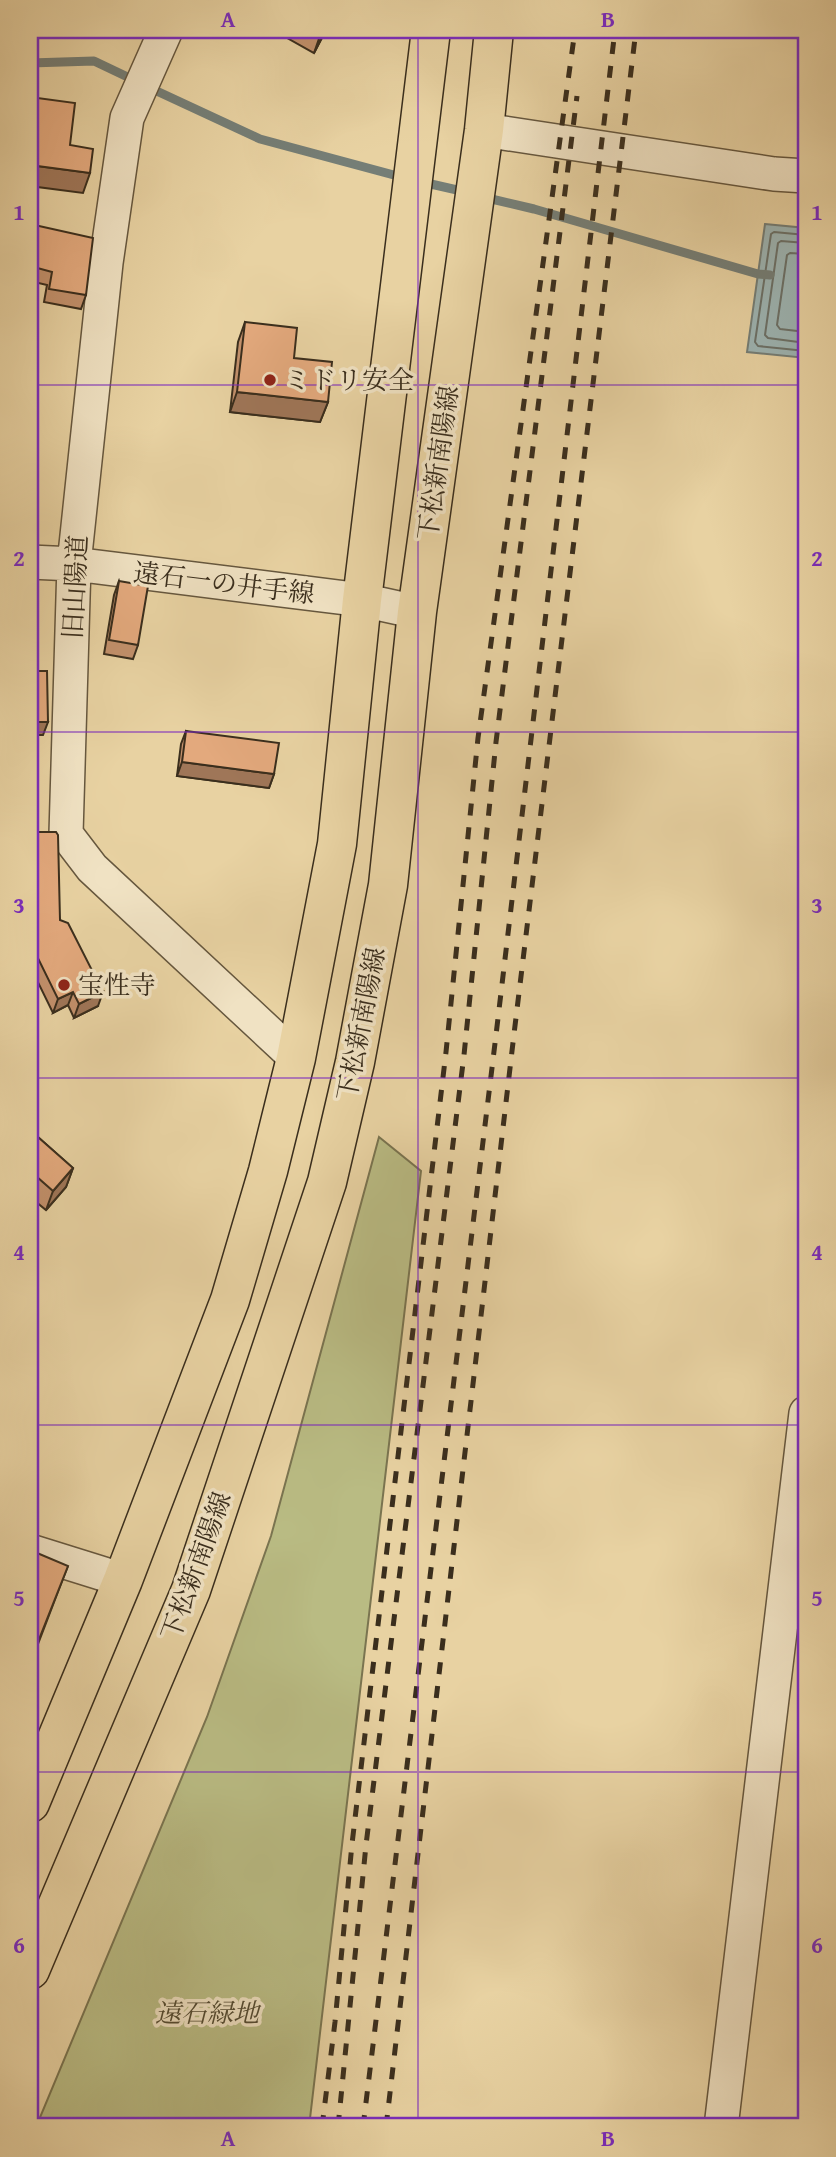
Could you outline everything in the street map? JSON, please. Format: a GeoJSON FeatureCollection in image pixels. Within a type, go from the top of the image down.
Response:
{"type":"FeatureCollection","features":[{"type":"Feature","properties":{"kind":"main road"},"geometry":{"type":"LineString","coordinates":[[30,1803],[123,1580],[230,1300],[268,1171],[296,1058],[337,844],[362,600],[431,30]]}},
{"type":"Feature","properties":{"kind":"main road","name":"下松新南陽線"},"geometry":{"type":"LineString","coordinates":[[30,1970],[191,1590],[327,1182],[355,1062],[388,885],[417,612],[484,130],[494,30]]}},
{"type":"Feature","properties":{"kind":"street","name":"旧山陽道"},"geometry":{"type":"LineString","coordinates":[[166,30],[127,118],[106,263],[74,564],[66,834],[92,868],[296,1058]]}},
{"type":"Feature","properties":{"kind":"street"},"geometry":{"type":"LineString","coordinates":[[484,130],[774,174],[806,176]]}},
{"type":"Feature","properties":{"kind":"street","name":"遠石一の井手線"},"geometry":{"type":"LineString","coordinates":[[30,562],[74,564],[362,600],[417,612]]}},
{"type":"Feature","properties":{"kind":"street"},"geometry":{"type":"LineString","coordinates":[[720,2127],[806,1413]]}},
{"type":"Feature","properties":{"kind":"street"},"geometry":{"type":"LineString","coordinates":[[30,1551],[123,1580]]}},
{"type":"Feature","properties":{"kind":"green space","name":"遠石緑地"},"geometry":{"type":"Polygon","coordinates":[[[379,1137],[421,1171],[309,2127],[36,2127],[207,1717],[271,1536],[379,1137]]]}},
{"type":"Feature","properties":{"kind":"water"},"geometry":{"type":"Polygon","coordinates":[[[765,224],[806,228],[806,358],[747,352],[765,224]]]}},
{"type":"Feature","properties":{"kind":"building"},"geometry":{"type":"Polygon","coordinates":[[[30,97],[75,103],[70,145],[93,149],[90,173],[30,165],[30,97]]]}},
{"type":"Feature","properties":{"kind":"building"},"geometry":{"type":"Polygon","coordinates":[[[30,224],[93,238],[86,295],[49,289],[52,272],[30,266],[30,224]]]}},
{"type":"Feature","properties":{"kind":"building"},"geometry":{"type":"Polygon","coordinates":[[[245,322],[297,328],[294,358],[332,362],[328,402],[237,392],[245,322]]]}},
{"type":"Feature","properties":{"kind":"building"},"geometry":{"type":"Polygon","coordinates":[[[119,581],[148,586],[138,645],[109,640],[119,581]]]}},
{"type":"Feature","properties":{"kind":"building"},"geometry":{"type":"Polygon","coordinates":[[[30,671],[47,671],[48,722],[30,722],[30,671]]]}},
{"type":"Feature","properties":{"kind":"building"},"geometry":{"type":"Polygon","coordinates":[[[186,731],[279,743],[274,774],[182,762],[186,731]]]}},
{"type":"Feature","properties":{"kind":"building"},"geometry":{"type":"Polygon","coordinates":[[[30,832],[56,832],[58,835],[60,920],[68,923],[103,992],[79,1004],[73,992],[58,999],[30,942],[30,832]]]}},
{"type":"Feature","properties":{"kind":"building"},"geometry":{"type":"Polygon","coordinates":[[[30,1130],[73,1168],[53,1191],[37,1177],[30,1185],[30,1130]]]}},
{"type":"Feature","properties":{"kind":"building"},"geometry":{"type":"Polygon","coordinates":[[[30,1550],[68,1566],[30,1662],[30,1550]]]}},
{"type":"Feature","properties":{"kind":"waterway"},"geometry":{"type":"LineString","coordinates":[[30,63],[94,61],[136,81]]}},
{"type":"Feature","properties":{"kind":"waterway"},"geometry":{"type":"LineString","coordinates":[[148,87],[260,139],[405,178]]}},
{"type":"Feature","properties":{"kind":"waterway"},"geometry":{"type":"LineString","coordinates":[[422,182],[466,192]]}},
{"type":"Feature","properties":{"kind":"waterway"},"geometry":{"type":"LineString","coordinates":[[483,197],[534,209],[758,274],[770,275]]}},
{"type":"Feature","properties":{"kind":"railway"},"geometry":{"type":"LineString","coordinates":[[322,2127],[352,1844],[446,1052],[478,738],[575,30]]}},
{"type":"Feature","properties":{"kind":"railway"},"geometry":{"type":"LineString","coordinates":[[363,2127],[615,30]]}},
{"type":"Feature","properties":{"kind":"railway"},"geometry":{"type":"LineString","coordinates":[[386,2127],[514,1034],[636,30]]}},
{"type":"Feature","properties":{"kind":"railway"},"geometry":{"type":"LineString","coordinates":[[338,2127],[366,1845],[464,1055],[496,742],[577,96]]}},
{"type":"Feature","properties":{"kind":"place","name":"ミドリ安全"},"geometry":{"type":"Point","coordinates":[270,380]}},
{"type":"Feature","properties":{"kind":"place","name":"宝性寺"},"geometry":{"type":"Point","coordinates":[64,985]}}]}
